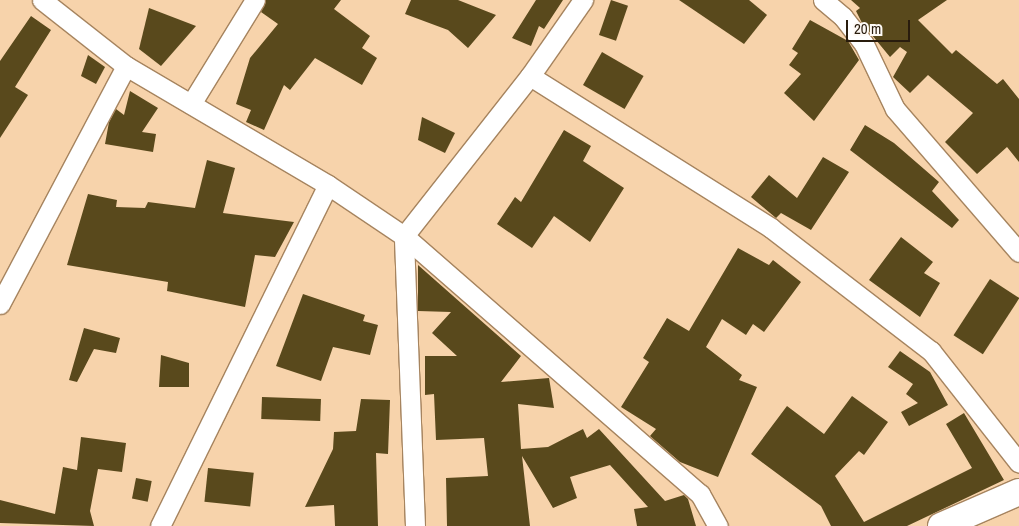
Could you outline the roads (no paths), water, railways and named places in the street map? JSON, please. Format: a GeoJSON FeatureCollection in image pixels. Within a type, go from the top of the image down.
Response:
{"type":"FeatureCollection","features":[{"type":"Feature","properties":{"kind":"street"},"geometry":{"type":"LineString","coordinates":[[42,0],[126,66],[328,185],[404,236],[700,494],[718,526]]}},
{"type":"Feature","properties":{"kind":"street"},"geometry":{"type":"LineString","coordinates":[[191,104],[255,0]]}},
{"type":"Feature","properties":{"kind":"street"},"geometry":{"type":"LineString","coordinates":[[415,526],[404,236],[530,76],[583,0]]}},
{"type":"Feature","properties":{"kind":"street"},"geometry":{"type":"LineString","coordinates":[[823,0],[843,16],[864,44],[895,109],[1019,252]]}},
{"type":"Feature","properties":{"kind":"street"},"geometry":{"type":"LineString","coordinates":[[0,304],[126,66]]}},
{"type":"Feature","properties":{"kind":"street"},"geometry":{"type":"LineString","coordinates":[[530,76],[771,228],[931,352],[1019,463]]}},
{"type":"Feature","properties":{"kind":"street"},"geometry":{"type":"LineString","coordinates":[[160,526],[328,185]]}},
{"type":"Feature","properties":{"kind":"street"},"geometry":{"type":"LineString","coordinates":[[941,526],[1018,497]]}}]}
